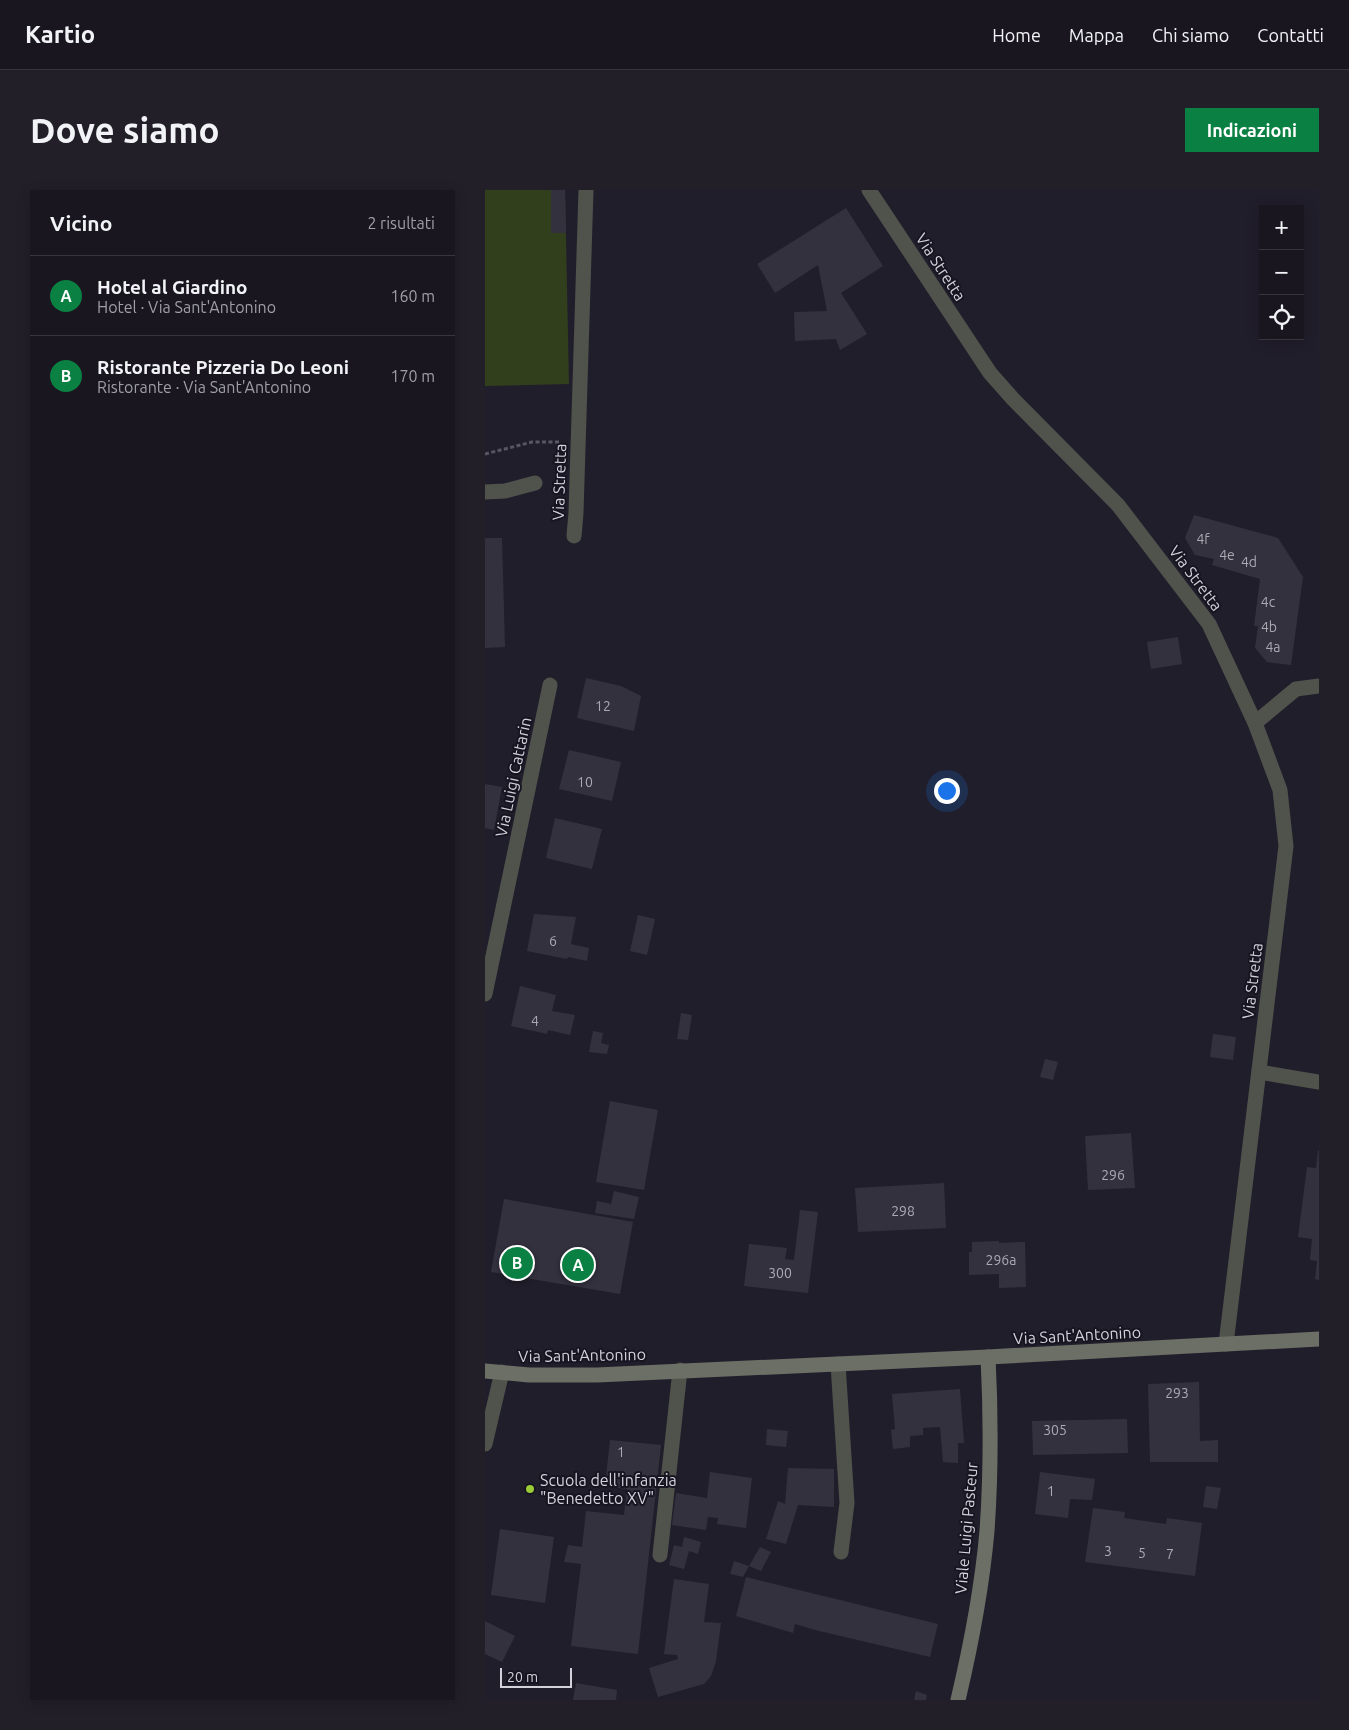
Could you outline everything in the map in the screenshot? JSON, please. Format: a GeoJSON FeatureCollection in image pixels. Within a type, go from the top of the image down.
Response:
{"type":"FeatureCollection","features":[{"type":"Feature","properties":{"kind":"main road","name":"Via Sant'Antonino"},"geometry":{"type":"LineString","coordinates":[[485,1370],[529,1375],[597,1375],[1319,1339]]}},
{"type":"Feature","properties":{"kind":"main road","name":"Viale Luigi Pasteur"},"geometry":{"type":"LineString","coordinates":[[959,1700],[969,1652],[986,1533],[990,1433],[988,1357]]}},
{"type":"Feature","properties":{"kind":"street","name":"Via Stretta"},"geometry":{"type":"LineString","coordinates":[[574,536],[586,190]]}},
{"type":"Feature","properties":{"kind":"street","name":"Via Stretta"},"geometry":{"type":"LineString","coordinates":[[869,190],[990,373],[1013,399],[1118,505],[1209,624],[1255,723],[1280,790],[1286,846],[1226,1344]]}},
{"type":"Feature","properties":{"kind":"street"},"geometry":{"type":"LineString","coordinates":[[485,492],[505,492],[535,483]]}},
{"type":"Feature","properties":{"kind":"street","name":"Via Luigi Cattarin"},"geometry":{"type":"LineString","coordinates":[[485,994],[550,685]]}},
{"type":"Feature","properties":{"kind":"street"},"geometry":{"type":"LineString","coordinates":[[1255,723],[1295,689],[1319,686]]}},
{"type":"Feature","properties":{"kind":"street"},"geometry":{"type":"LineString","coordinates":[[1259,1072],[1319,1082]]}},
{"type":"Feature","properties":{"kind":"street"},"geometry":{"type":"LineString","coordinates":[[838,1364],[847,1503],[841,1552]]}},
{"type":"Feature","properties":{"kind":"street"},"geometry":{"type":"LineString","coordinates":[[660,1555],[680,1370]]}},
{"type":"Feature","properties":{"kind":"street"},"geometry":{"type":"LineString","coordinates":[[485,1444],[502,1372]]}},
{"type":"Feature","properties":{"kind":"path"},"geometry":{"type":"LineString","coordinates":[[485,454],[546,440],[578,443]]}},
{"type":"Feature","properties":{"kind":"green space"},"geometry":{"type":"Polygon","coordinates":[[[485,190],[565,190],[569,384],[485,386],[485,190]]]}},
{"type":"Feature","properties":{"kind":"building"},"geometry":{"type":"Polygon","coordinates":[[[551,190],[565,190],[566,233],[551,233],[551,190]]]}},
{"type":"Feature","properties":{"kind":"building"},"geometry":{"type":"Polygon","coordinates":[[[846,208],[883,266],[841,293],[867,334],[840,350],[836,339],[795,341],[794,312],[827,311],[818,265],[775,293],[757,264],[846,208]]]}},
{"type":"Feature","properties":{"kind":"building"},"geometry":{"type":"Polygon","coordinates":[[[1194,515],[1278,538],[1303,577],[1291,665],[1267,662],[1255,648],[1258,626],[1254,626],[1260,579],[1212,565],[1214,559],[1195,555],[1185,538],[1194,515]]]}},
{"type":"Feature","properties":{"kind":"building"},"geometry":{"type":"Polygon","coordinates":[[[485,538],[502,538],[505,647],[485,648],[485,538]]]}},
{"type":"Feature","properties":{"kind":"building"},"geometry":{"type":"Polygon","coordinates":[[[1178,637],[1182,664],[1151,669],[1147,642],[1178,637]]]}},
{"type":"Feature","properties":{"kind":"building"},"geometry":{"type":"Polygon","coordinates":[[[586,678],[621,686],[641,696],[634,731],[577,718],[586,678]]]}},
{"type":"Feature","properties":{"kind":"building"},"geometry":{"type":"Polygon","coordinates":[[[569,750],[621,762],[612,801],[559,789],[569,750]]]}},
{"type":"Feature","properties":{"kind":"building"},"geometry":{"type":"Polygon","coordinates":[[[485,784],[502,787],[494,830],[485,828],[485,784]]]}},
{"type":"Feature","properties":{"kind":"building"},"geometry":{"type":"Polygon","coordinates":[[[555,818],[602,829],[592,869],[546,858],[555,818]]]}},
{"type":"Feature","properties":{"kind":"building"},"geometry":{"type":"Polygon","coordinates":[[[534,914],[576,917],[571,944],[589,948],[587,961],[527,951],[534,914]]]}},
{"type":"Feature","properties":{"kind":"building"},"geometry":{"type":"Polygon","coordinates":[[[638,915],[655,919],[647,955],[630,951],[638,915]]]}},
{"type":"Feature","properties":{"kind":"building"},"geometry":{"type":"Polygon","coordinates":[[[520,986],[556,995],[552,1011],[575,1015],[570,1035],[548,1030],[547,1034],[511,1026],[520,986]]]}},
{"type":"Feature","properties":{"kind":"building"},"geometry":{"type":"Polygon","coordinates":[[[681,1013],[692,1015],[688,1040],[677,1039],[681,1013]]]}},
{"type":"Feature","properties":{"kind":"building"},"geometry":{"type":"Polygon","coordinates":[[[593,1031],[603,1033],[601,1043],[609,1045],[607,1054],[589,1052],[593,1031]]]}},
{"type":"Feature","properties":{"kind":"building"},"geometry":{"type":"Polygon","coordinates":[[[1213,1034],[1236,1037],[1233,1060],[1210,1057],[1213,1034]]]}},
{"type":"Feature","properties":{"kind":"building"},"geometry":{"type":"Polygon","coordinates":[[[1045,1059],[1058,1062],[1053,1080],[1040,1077],[1045,1059]]]}},
{"type":"Feature","properties":{"kind":"building"},"geometry":{"type":"Polygon","coordinates":[[[610,1101],[658,1110],[644,1190],[596,1182],[610,1101]]]}},
{"type":"Feature","properties":{"kind":"building"},"geometry":{"type":"Polygon","coordinates":[[[1131,1133],[1135,1188],[1088,1190],[1085,1136],[1131,1133]]]}},
{"type":"Feature","properties":{"kind":"building"},"geometry":{"type":"Polygon","coordinates":[[[1318,1150],[1319,1280],[1315,1279],[1317,1261],[1310,1260],[1312,1239],[1298,1237],[1307,1167],[1316,1168],[1318,1150]]]}},
{"type":"Feature","properties":{"kind":"building"},"geometry":{"type":"Polygon","coordinates":[[[944,1183],[946,1228],[858,1232],[855,1188],[944,1183]]]}},
{"type":"Feature","properties":{"kind":"building"},"geometry":{"type":"Polygon","coordinates":[[[614,1191],[639,1197],[634,1219],[595,1213],[597,1201],[611,1204],[614,1191]]]}},
{"type":"Feature","properties":{"kind":"building"},"geometry":{"type":"Polygon","coordinates":[[[504,1199],[633,1222],[620,1294],[491,1272],[504,1199]]]}},
{"type":"Feature","properties":{"kind":"building"},"geometry":{"type":"Polygon","coordinates":[[[800,1210],[818,1212],[808,1293],[744,1286],[749,1244],[787,1248],[785,1259],[794,1260],[800,1210]]]}},
{"type":"Feature","properties":{"kind":"building"},"geometry":{"type":"Polygon","coordinates":[[[999,1241],[999,1243],[1025,1242],[1026,1287],[999,1288],[999,1274],[969,1275],[969,1252],[972,1252],[972,1242],[999,1241]]]}},
{"type":"Feature","properties":{"kind":"building"},"geometry":{"type":"Polygon","coordinates":[[[1199,1382],[1200,1441],[1218,1440],[1218,1462],[1150,1462],[1148,1384],[1199,1382]]]}},
{"type":"Feature","properties":{"kind":"building"},"geometry":{"type":"Polygon","coordinates":[[[960,1389],[964,1443],[958,1443],[958,1463],[943,1462],[940,1427],[923,1428],[923,1435],[910,1436],[910,1447],[893,1449],[891,1430],[895,1429],[892,1394],[960,1389]]]}},
{"type":"Feature","properties":{"kind":"building"},"geometry":{"type":"Polygon","coordinates":[[[1127,1419],[1128,1453],[1033,1455],[1032,1421],[1127,1419]]]}},
{"type":"Feature","properties":{"kind":"building"},"geometry":{"type":"Polygon","coordinates":[[[767,1429],[788,1431],[786,1447],[766,1445],[767,1429]]]}},
{"type":"Feature","properties":{"kind":"building"},"geometry":{"type":"Polygon","coordinates":[[[610,1440],[661,1445],[638,1654],[571,1646],[581,1564],[564,1562],[568,1545],[582,1547],[586,1511],[624,1515],[627,1489],[605,1486],[610,1440]]]}},
{"type":"Feature","properties":{"kind":"building"},"geometry":{"type":"Polygon","coordinates":[[[788,1468],[834,1469],[834,1507],[798,1505],[786,1544],[766,1539],[778,1501],[785,1504],[788,1468]]]}},
{"type":"Feature","properties":{"kind":"building"},"geometry":{"type":"Polygon","coordinates":[[[710,1472],[752,1478],[746,1528],[717,1524],[718,1518],[708,1517],[706,1530],[672,1525],[676,1493],[707,1498],[710,1472]]]}},
{"type":"Feature","properties":{"kind":"building"},"geometry":{"type":"Polygon","coordinates":[[[1040,1472],[1095,1479],[1092,1500],[1070,1499],[1068,1518],[1035,1514],[1040,1472]]]}},
{"type":"Feature","properties":{"kind":"building"},"geometry":{"type":"Polygon","coordinates":[[[1206,1486],[1221,1488],[1217,1509],[1203,1507],[1206,1486]]]}},
{"type":"Feature","properties":{"kind":"building"},"geometry":{"type":"Polygon","coordinates":[[[1093,1508],[1125,1512],[1124,1518],[1166,1524],[1167,1518],[1202,1523],[1195,1576],[1085,1562],[1093,1508]]]}},
{"type":"Feature","properties":{"kind":"building"},"geometry":{"type":"Polygon","coordinates":[[[500,1529],[554,1537],[545,1603],[491,1595],[500,1529]]]}},
{"type":"Feature","properties":{"kind":"building"},"geometry":{"type":"Polygon","coordinates":[[[684,1537],[701,1542],[698,1554],[689,1551],[684,1569],[669,1565],[674,1545],[682,1547],[684,1537]]]}},
{"type":"Feature","properties":{"kind":"building"},"geometry":{"type":"Polygon","coordinates":[[[760,1547],[771,1552],[761,1571],[749,1566],[760,1547]]]}},
{"type":"Feature","properties":{"kind":"building"},"geometry":{"type":"Polygon","coordinates":[[[734,1561],[749,1566],[743,1577],[730,1574],[734,1561]]]}},
{"type":"Feature","properties":{"kind":"building"},"geometry":{"type":"Polygon","coordinates":[[[746,1577],[938,1624],[930,1657],[795,1624],[793,1633],[736,1616],[746,1577]]]}},
{"type":"Feature","properties":{"kind":"building"},"geometry":{"type":"Polygon","coordinates":[[[674,1579],[709,1584],[704,1622],[721,1623],[716,1661],[711,1676],[704,1684],[658,1697],[649,1668],[678,1659],[677,1655],[664,1654],[674,1579]]]}},
{"type":"Feature","properties":{"kind":"building"},"geometry":{"type":"Polygon","coordinates":[[[485,1621],[515,1636],[502,1662],[485,1654],[485,1621]]]}},
{"type":"Feature","properties":{"kind":"building"},"geometry":{"type":"Polygon","coordinates":[[[576,1683],[617,1690],[616,1700],[573,1700],[576,1683]]]}},
{"type":"Feature","properties":{"kind":"building"},"geometry":{"type":"Polygon","coordinates":[[[916,1691],[927,1695],[926,1700],[914,1700],[916,1691]]]}},
{"type":"Feature","properties":{"kind":"place","name":"Ristorante Pizzeria Do Leoni"},"geometry":{"type":"Point","coordinates":[517,1263]}},
{"type":"Feature","properties":{"kind":"place","name":"Hotel al Giardino"},"geometry":{"type":"Point","coordinates":[578,1265]}},
{"type":"Feature","properties":{"kind":"place","name":"Scuola dell'infanzia \"Benedetto XV\""},"geometry":{"type":"Point","coordinates":[530,1489]}}]}
